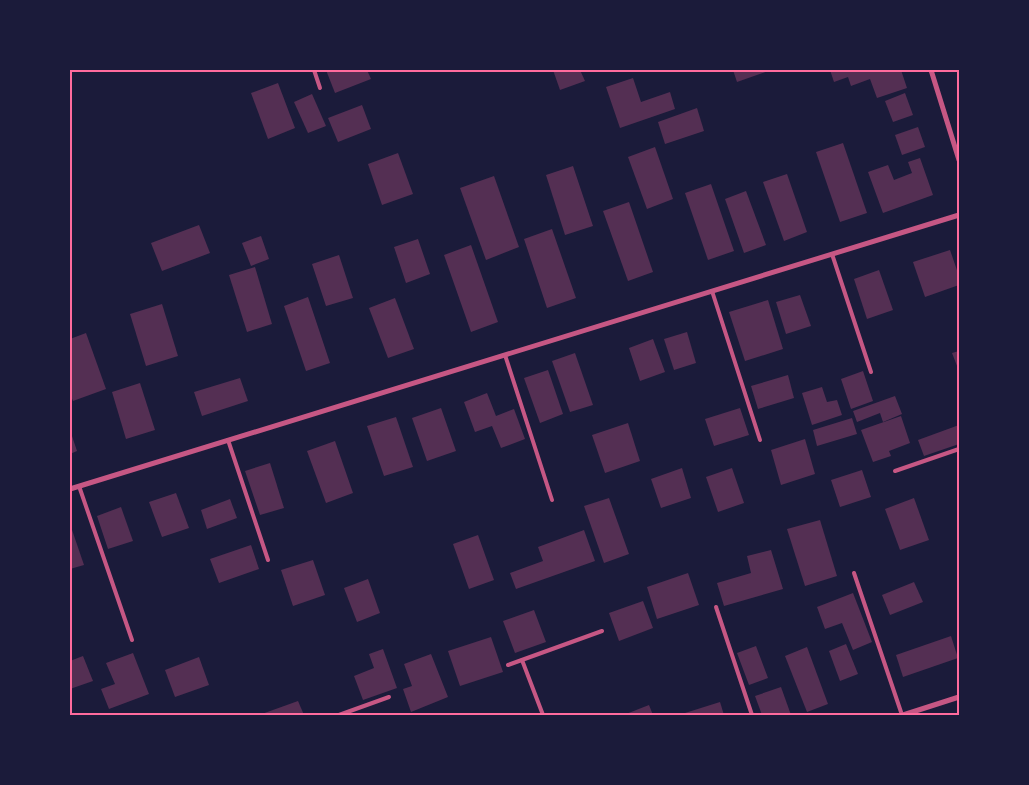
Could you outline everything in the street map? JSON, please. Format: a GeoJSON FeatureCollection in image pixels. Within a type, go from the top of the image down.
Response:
{"type":"FeatureCollection","features":[{"type":"Feature","properties":{"kind":"street"},"geometry":{"type":"LineString","coordinates":[[931,70],[959,160]]}},
{"type":"Feature","properties":{"kind":"street"},"geometry":{"type":"LineString","coordinates":[[70,488],[959,215]]}},
{"type":"Feature","properties":{"kind":"street"},"geometry":{"type":"LineString","coordinates":[[902,715],[959,698]]}},
{"type":"Feature","properties":{"kind":"lane"},"geometry":{"type":"LineString","coordinates":[[314,70],[320,88]]}},
{"type":"Feature","properties":{"kind":"lane"},"geometry":{"type":"LineString","coordinates":[[832,254],[871,372]]}},
{"type":"Feature","properties":{"kind":"lane"},"geometry":{"type":"LineString","coordinates":[[712,291],[760,440]]}},
{"type":"Feature","properties":{"kind":"lane"},"geometry":{"type":"LineString","coordinates":[[504,355],[552,500]]}},
{"type":"Feature","properties":{"kind":"lane"},"geometry":{"type":"LineString","coordinates":[[228,440],[268,560]]}},
{"type":"Feature","properties":{"kind":"lane"},"geometry":{"type":"LineString","coordinates":[[895,471],[959,449]]}},
{"type":"Feature","properties":{"kind":"lane"},"geometry":{"type":"LineString","coordinates":[[78,486],[132,640]]}},
{"type":"Feature","properties":{"kind":"lane"},"geometry":{"type":"LineString","coordinates":[[854,573],[902,715]]}},
{"type":"Feature","properties":{"kind":"lane"},"geometry":{"type":"LineString","coordinates":[[716,607],[752,715]]}},
{"type":"Feature","properties":{"kind":"lane"},"geometry":{"type":"LineString","coordinates":[[508,665],[602,631]]}},
{"type":"Feature","properties":{"kind":"lane"},"geometry":{"type":"LineString","coordinates":[[522,660],[543,715]]}},
{"type":"Feature","properties":{"kind":"lane"},"geometry":{"type":"LineString","coordinates":[[339,715],[389,697]]}},
{"type":"Feature","properties":{"kind":"building"},"geometry":{"type":"Polygon","coordinates":[[[326,70],[367,70],[371,79],[335,93],[326,70]]]}},
{"type":"Feature","properties":{"kind":"building"},"geometry":{"type":"Polygon","coordinates":[[[553,70],[580,70],[585,81],[560,90],[553,70]]]}},
{"type":"Feature","properties":{"kind":"building"},"geometry":{"type":"Polygon","coordinates":[[[733,70],[771,70],[737,82],[733,70]]]}},
{"type":"Feature","properties":{"kind":"building"},"geometry":{"type":"Polygon","coordinates":[[[830,70],[901,70],[907,88],[877,98],[870,79],[851,86],[848,77],[834,82],[830,70]]]}},
{"type":"Feature","properties":{"kind":"building"},"geometry":{"type":"Polygon","coordinates":[[[633,78],[641,102],[670,92],[675,109],[620,128],[606,87],[633,78]]]}},
{"type":"Feature","properties":{"kind":"building"},"geometry":{"type":"Polygon","coordinates":[[[278,83],[295,128],[268,139],[251,93],[278,83]]]}},
{"type":"Feature","properties":{"kind":"building"},"geometry":{"type":"Polygon","coordinates":[[[905,93],[913,115],[893,122],[885,101],[905,93]]]}},
{"type":"Feature","properties":{"kind":"building"},"geometry":{"type":"Polygon","coordinates":[[[312,94],[326,126],[308,133],[294,102],[312,94]]]}},
{"type":"Feature","properties":{"kind":"building"},"geometry":{"type":"Polygon","coordinates":[[[362,105],[371,129],[338,142],[328,118],[362,105]]]}},
{"type":"Feature","properties":{"kind":"building"},"geometry":{"type":"Polygon","coordinates":[[[697,108],[704,131],[665,144],[658,122],[697,108]]]}},
{"type":"Feature","properties":{"kind":"building"},"geometry":{"type":"Polygon","coordinates":[[[918,127],[925,147],[902,155],[895,135],[918,127]]]}},
{"type":"Feature","properties":{"kind":"building"},"geometry":{"type":"Polygon","coordinates":[[[843,143],[867,213],[840,222],[816,152],[843,143]]]}},
{"type":"Feature","properties":{"kind":"building"},"geometry":{"type":"Polygon","coordinates":[[[655,147],[673,199],[647,209],[628,157],[655,147]]]}},
{"type":"Feature","properties":{"kind":"building"},"geometry":{"type":"Polygon","coordinates":[[[398,153],[413,194],[382,205],[368,164],[398,153]]]}},
{"type":"Feature","properties":{"kind":"building"},"geometry":{"type":"Polygon","coordinates":[[[920,158],[933,195],[883,213],[868,172],[888,165],[894,180],[912,173],[908,162],[920,158]]]}},
{"type":"Feature","properties":{"kind":"building"},"geometry":{"type":"Polygon","coordinates":[[[573,166],[593,226],[565,235],[546,175],[573,166]]]}},
{"type":"Feature","properties":{"kind":"building"},"geometry":{"type":"Polygon","coordinates":[[[787,174],[807,232],[784,241],[763,182],[787,174]]]}},
{"type":"Feature","properties":{"kind":"building"},"geometry":{"type":"Polygon","coordinates":[[[494,176],[519,247],[486,260],[460,188],[494,176]]]}},
{"type":"Feature","properties":{"kind":"building"},"geometry":{"type":"Polygon","coordinates":[[[711,184],[734,251],[708,260],[685,193],[711,184]]]}},
{"type":"Feature","properties":{"kind":"building"},"geometry":{"type":"Polygon","coordinates":[[[746,191],[766,245],[744,253],[725,199],[746,191]]]}},
{"type":"Feature","properties":{"kind":"building"},"geometry":{"type":"Polygon","coordinates":[[[629,202],[653,272],[628,281],[603,211],[629,202]]]}},
{"type":"Feature","properties":{"kind":"building"},"geometry":{"type":"Polygon","coordinates":[[[199,225],[210,253],[162,271],[151,243],[199,225]]]}},
{"type":"Feature","properties":{"kind":"building"},"geometry":{"type":"Polygon","coordinates":[[[552,229],[576,298],[547,308],[524,239],[552,229]]]}},
{"type":"Feature","properties":{"kind":"building"},"geometry":{"type":"Polygon","coordinates":[[[261,236],[269,259],[251,266],[242,243],[261,236]]]}},
{"type":"Feature","properties":{"kind":"building"},"geometry":{"type":"Polygon","coordinates":[[[418,239],[430,274],[406,283],[394,247],[418,239]]]}},
{"type":"Feature","properties":{"kind":"building"},"geometry":{"type":"Polygon","coordinates":[[[471,245],[498,322],[471,332],[444,255],[471,245]]]}},
{"type":"Feature","properties":{"kind":"building"},"geometry":{"type":"Polygon","coordinates":[[[950,250],[959,276],[959,285],[925,297],[913,262],[950,250]]]}},
{"type":"Feature","properties":{"kind":"building"},"geometry":{"type":"Polygon","coordinates":[[[339,255],[353,298],[326,306],[312,264],[339,255]]]}},
{"type":"Feature","properties":{"kind":"building"},"geometry":{"type":"Polygon","coordinates":[[[255,267],[272,324],[247,332],[229,275],[255,267]]]}},
{"type":"Feature","properties":{"kind":"building"},"geometry":{"type":"Polygon","coordinates":[[[879,270],[893,310],[867,319],[854,279],[879,270]]]}},
{"type":"Feature","properties":{"kind":"building"},"geometry":{"type":"Polygon","coordinates":[[[800,295],[811,326],[786,334],[776,302],[800,295]]]}},
{"type":"Feature","properties":{"kind":"building"},"geometry":{"type":"Polygon","coordinates":[[[308,297],[330,363],[306,371],[284,306],[308,297]]]}},
{"type":"Feature","properties":{"kind":"building"},"geometry":{"type":"Polygon","coordinates":[[[395,298],[414,349],[388,358],[369,308],[395,298]]]}},
{"type":"Feature","properties":{"kind":"building"},"geometry":{"type":"Polygon","coordinates":[[[768,300],[783,349],[745,361],[729,312],[768,300]]]}},
{"type":"Feature","properties":{"kind":"building"},"geometry":{"type":"Polygon","coordinates":[[[162,304],[178,356],[146,366],[130,314],[162,304]]]}},
{"type":"Feature","properties":{"kind":"building"},"geometry":{"type":"Polygon","coordinates":[[[687,332],[696,363],[674,370],[664,339],[687,332]]]}},
{"type":"Feature","properties":{"kind":"building"},"geometry":{"type":"Polygon","coordinates":[[[86,333],[106,389],[73,401],[70,394],[70,339],[86,333]]]}},
{"type":"Feature","properties":{"kind":"building"},"geometry":{"type":"Polygon","coordinates":[[[653,339],[665,372],[640,381],[629,348],[653,339]]]}},
{"type":"Feature","properties":{"kind":"building"},"geometry":{"type":"Polygon","coordinates":[[[959,351],[959,371],[952,353],[959,351]]]}},
{"type":"Feature","properties":{"kind":"building"},"geometry":{"type":"Polygon","coordinates":[[[575,353],[593,405],[570,412],[552,361],[575,353]]]}},
{"type":"Feature","properties":{"kind":"building"},"geometry":{"type":"Polygon","coordinates":[[[548,370],[563,414],[540,423],[524,378],[548,370]]]}},
{"type":"Feature","properties":{"kind":"building"},"geometry":{"type":"Polygon","coordinates":[[[863,371],[873,401],[851,409],[841,379],[863,371]]]}},
{"type":"Feature","properties":{"kind":"building"},"geometry":{"type":"Polygon","coordinates":[[[788,375],[794,398],[758,409],[751,386],[788,375]]]}},
{"type":"Feature","properties":{"kind":"building"},"geometry":{"type":"Polygon","coordinates":[[[240,378],[248,401],[202,416],[194,392],[240,378]]]}},
{"type":"Feature","properties":{"kind":"building"},"geometry":{"type":"Polygon","coordinates":[[[140,383],[155,430],[126,439],[112,392],[140,383]]]}},
{"type":"Feature","properties":{"kind":"building"},"geometry":{"type":"Polygon","coordinates":[[[822,387],[827,402],[837,400],[842,415],[812,425],[802,393],[822,387]]]}},
{"type":"Feature","properties":{"kind":"building"},"geometry":{"type":"Polygon","coordinates":[[[487,393],[496,416],[514,409],[525,439],[501,448],[492,426],[475,432],[464,402],[487,393]]]}},
{"type":"Feature","properties":{"kind":"building"},"geometry":{"type":"Polygon","coordinates":[[[895,396],[902,414],[883,422],[880,413],[857,422],[853,411],[895,396]]]}},
{"type":"Feature","properties":{"kind":"building"},"geometry":{"type":"Polygon","coordinates":[[[441,408],[456,451],[427,461],[412,418],[441,408]]]}},
{"type":"Feature","properties":{"kind":"building"},"geometry":{"type":"Polygon","coordinates":[[[740,408],[749,435],[714,446],[705,419],[740,408]]]}},
{"type":"Feature","properties":{"kind":"building"},"geometry":{"type":"Polygon","coordinates":[[[901,416],[910,443],[889,451],[891,456],[873,462],[861,430],[901,416]]]}},
{"type":"Feature","properties":{"kind":"building"},"geometry":{"type":"Polygon","coordinates":[[[396,417],[413,467],[384,476],[367,426],[396,417]]]}},
{"type":"Feature","properties":{"kind":"building"},"geometry":{"type":"Polygon","coordinates":[[[852,418],[857,434],[817,446],[813,430],[852,418]]]}},
{"type":"Feature","properties":{"kind":"building"},"geometry":{"type":"Polygon","coordinates":[[[628,423],[640,461],[605,473],[592,435],[628,423]]]}},
{"type":"Feature","properties":{"kind":"building"},"geometry":{"type":"Polygon","coordinates":[[[959,425],[959,444],[924,456],[918,440],[959,425]]]}},
{"type":"Feature","properties":{"kind":"building"},"geometry":{"type":"Polygon","coordinates":[[[70,430],[77,451],[70,454],[70,430]]]}},
{"type":"Feature","properties":{"kind":"building"},"geometry":{"type":"Polygon","coordinates":[[[805,439],[815,474],[781,485],[771,450],[805,439]]]}},
{"type":"Feature","properties":{"kind":"building"},"geometry":{"type":"Polygon","coordinates":[[[335,441],[353,493],[326,503],[307,451],[335,441]]]}},
{"type":"Feature","properties":{"kind":"building"},"geometry":{"type":"Polygon","coordinates":[[[270,463],[284,508],[260,515],[245,471],[270,463]]]}},
{"type":"Feature","properties":{"kind":"building"},"geometry":{"type":"Polygon","coordinates":[[[682,468],[691,498],[661,508],[651,479],[682,468]]]}},
{"type":"Feature","properties":{"kind":"building"},"geometry":{"type":"Polygon","coordinates":[[[732,468],[744,503],[718,512],[706,477],[732,468]]]}},
{"type":"Feature","properties":{"kind":"building"},"geometry":{"type":"Polygon","coordinates":[[[862,470],[871,497],[840,507],[831,480],[862,470]]]}},
{"type":"Feature","properties":{"kind":"building"},"geometry":{"type":"Polygon","coordinates":[[[176,493],[189,528],[162,537],[149,502],[176,493]]]}},
{"type":"Feature","properties":{"kind":"building"},"geometry":{"type":"Polygon","coordinates":[[[609,498],[629,554],[604,563],[584,506],[609,498]]]}},
{"type":"Feature","properties":{"kind":"building"},"geometry":{"type":"Polygon","coordinates":[[[914,498],[929,540],[900,550],[885,509],[914,498]]]}},
{"type":"Feature","properties":{"kind":"building"},"geometry":{"type":"Polygon","coordinates":[[[230,499],[237,518],[207,529],[201,510],[230,499]]]}},
{"type":"Feature","properties":{"kind":"building"},"geometry":{"type":"Polygon","coordinates":[[[121,507],[133,541],[108,549],[97,516],[121,507]]]}},
{"type":"Feature","properties":{"kind":"building"},"geometry":{"type":"Polygon","coordinates":[[[820,520],[837,576],[805,586],[787,529],[820,520]]]}},
{"type":"Feature","properties":{"kind":"building"},"geometry":{"type":"Polygon","coordinates":[[[70,524],[84,565],[70,569],[70,524]]]}},
{"type":"Feature","properties":{"kind":"building"},"geometry":{"type":"Polygon","coordinates":[[[584,530],[595,561],[516,589],[510,573],[543,561],[538,547],[584,530]]]}},
{"type":"Feature","properties":{"kind":"building"},"geometry":{"type":"Polygon","coordinates":[[[478,535],[494,580],[469,589],[453,544],[478,535]]]}},
{"type":"Feature","properties":{"kind":"building"},"geometry":{"type":"Polygon","coordinates":[[[251,545],[259,569],[219,583],[210,559],[251,545]]]}},
{"type":"Feature","properties":{"kind":"building"},"geometry":{"type":"Polygon","coordinates":[[[771,550],[783,589],[724,606],[717,583],[751,573],[747,556],[771,550]]]}},
{"type":"Feature","properties":{"kind":"building"},"geometry":{"type":"Polygon","coordinates":[[[313,560],[325,595],[293,606],[281,570],[313,560]]]}},
{"type":"Feature","properties":{"kind":"building"},"geometry":{"type":"Polygon","coordinates":[[[688,573],[699,605],[657,619],[647,587],[688,573]]]}},
{"type":"Feature","properties":{"kind":"building"},"geometry":{"type":"Polygon","coordinates":[[[368,579],[380,613],[357,622],[344,588],[368,579]]]}},
{"type":"Feature","properties":{"kind":"building"},"geometry":{"type":"Polygon","coordinates":[[[914,582],[923,602],[890,615],[882,595],[914,582]]]}},
{"type":"Feature","properties":{"kind":"building"},"geometry":{"type":"Polygon","coordinates":[[[853,593],[872,642],[853,650],[842,623],[825,629],[817,607],[853,593]]]}},
{"type":"Feature","properties":{"kind":"building"},"geometry":{"type":"Polygon","coordinates":[[[643,601],[653,628],[619,641],[609,613],[643,601]]]}},
{"type":"Feature","properties":{"kind":"building"},"geometry":{"type":"Polygon","coordinates":[[[534,610],[546,642],[515,653],[503,621],[534,610]]]}},
{"type":"Feature","properties":{"kind":"building"},"geometry":{"type":"Polygon","coordinates":[[[951,636],[958,658],[903,677],[896,655],[951,636]]]}},
{"type":"Feature","properties":{"kind":"building"},"geometry":{"type":"Polygon","coordinates":[[[491,637],[503,672],[460,686],[448,651],[491,637]]]}},
{"type":"Feature","properties":{"kind":"building"},"geometry":{"type":"Polygon","coordinates":[[[846,644],[858,674],[840,681],[829,651],[846,644]]]}},
{"type":"Feature","properties":{"kind":"building"},"geometry":{"type":"Polygon","coordinates":[[[756,646],[768,678],[749,685],[737,653],[756,646]]]}},
{"type":"Feature","properties":{"kind":"building"},"geometry":{"type":"Polygon","coordinates":[[[807,647],[828,704],[807,712],[785,656],[807,647]]]}},
{"type":"Feature","properties":{"kind":"building"},"geometry":{"type":"Polygon","coordinates":[[[383,649],[397,688],[363,700],[354,676],[374,668],[369,654],[383,649]]]}},
{"type":"Feature","properties":{"kind":"building"},"geometry":{"type":"Polygon","coordinates":[[[133,653],[149,694],[109,709],[101,689],[115,684],[106,663],[133,653]]]}},
{"type":"Feature","properties":{"kind":"building"},"geometry":{"type":"Polygon","coordinates":[[[431,654],[448,697],[411,712],[403,689],[412,686],[404,664],[431,654]]]}},
{"type":"Feature","properties":{"kind":"building"},"geometry":{"type":"Polygon","coordinates":[[[83,656],[93,681],[70,689],[70,661],[83,656]]]}},
{"type":"Feature","properties":{"kind":"building"},"geometry":{"type":"Polygon","coordinates":[[[199,657],[209,685],[175,697],[165,670],[199,657]]]}},
{"type":"Feature","properties":{"kind":"building"},"geometry":{"type":"Polygon","coordinates":[[[781,687],[791,715],[762,715],[755,696],[781,687]]]}},
{"type":"Feature","properties":{"kind":"building"},"geometry":{"type":"Polygon","coordinates":[[[298,701],[304,715],[259,715],[298,701]]]}},
{"type":"Feature","properties":{"kind":"building"},"geometry":{"type":"Polygon","coordinates":[[[720,702],[724,715],[686,715],[685,713],[720,702]]]}},
{"type":"Feature","properties":{"kind":"building"},"geometry":{"type":"Polygon","coordinates":[[[649,705],[653,715],[626,714],[649,705]]]}}]}
